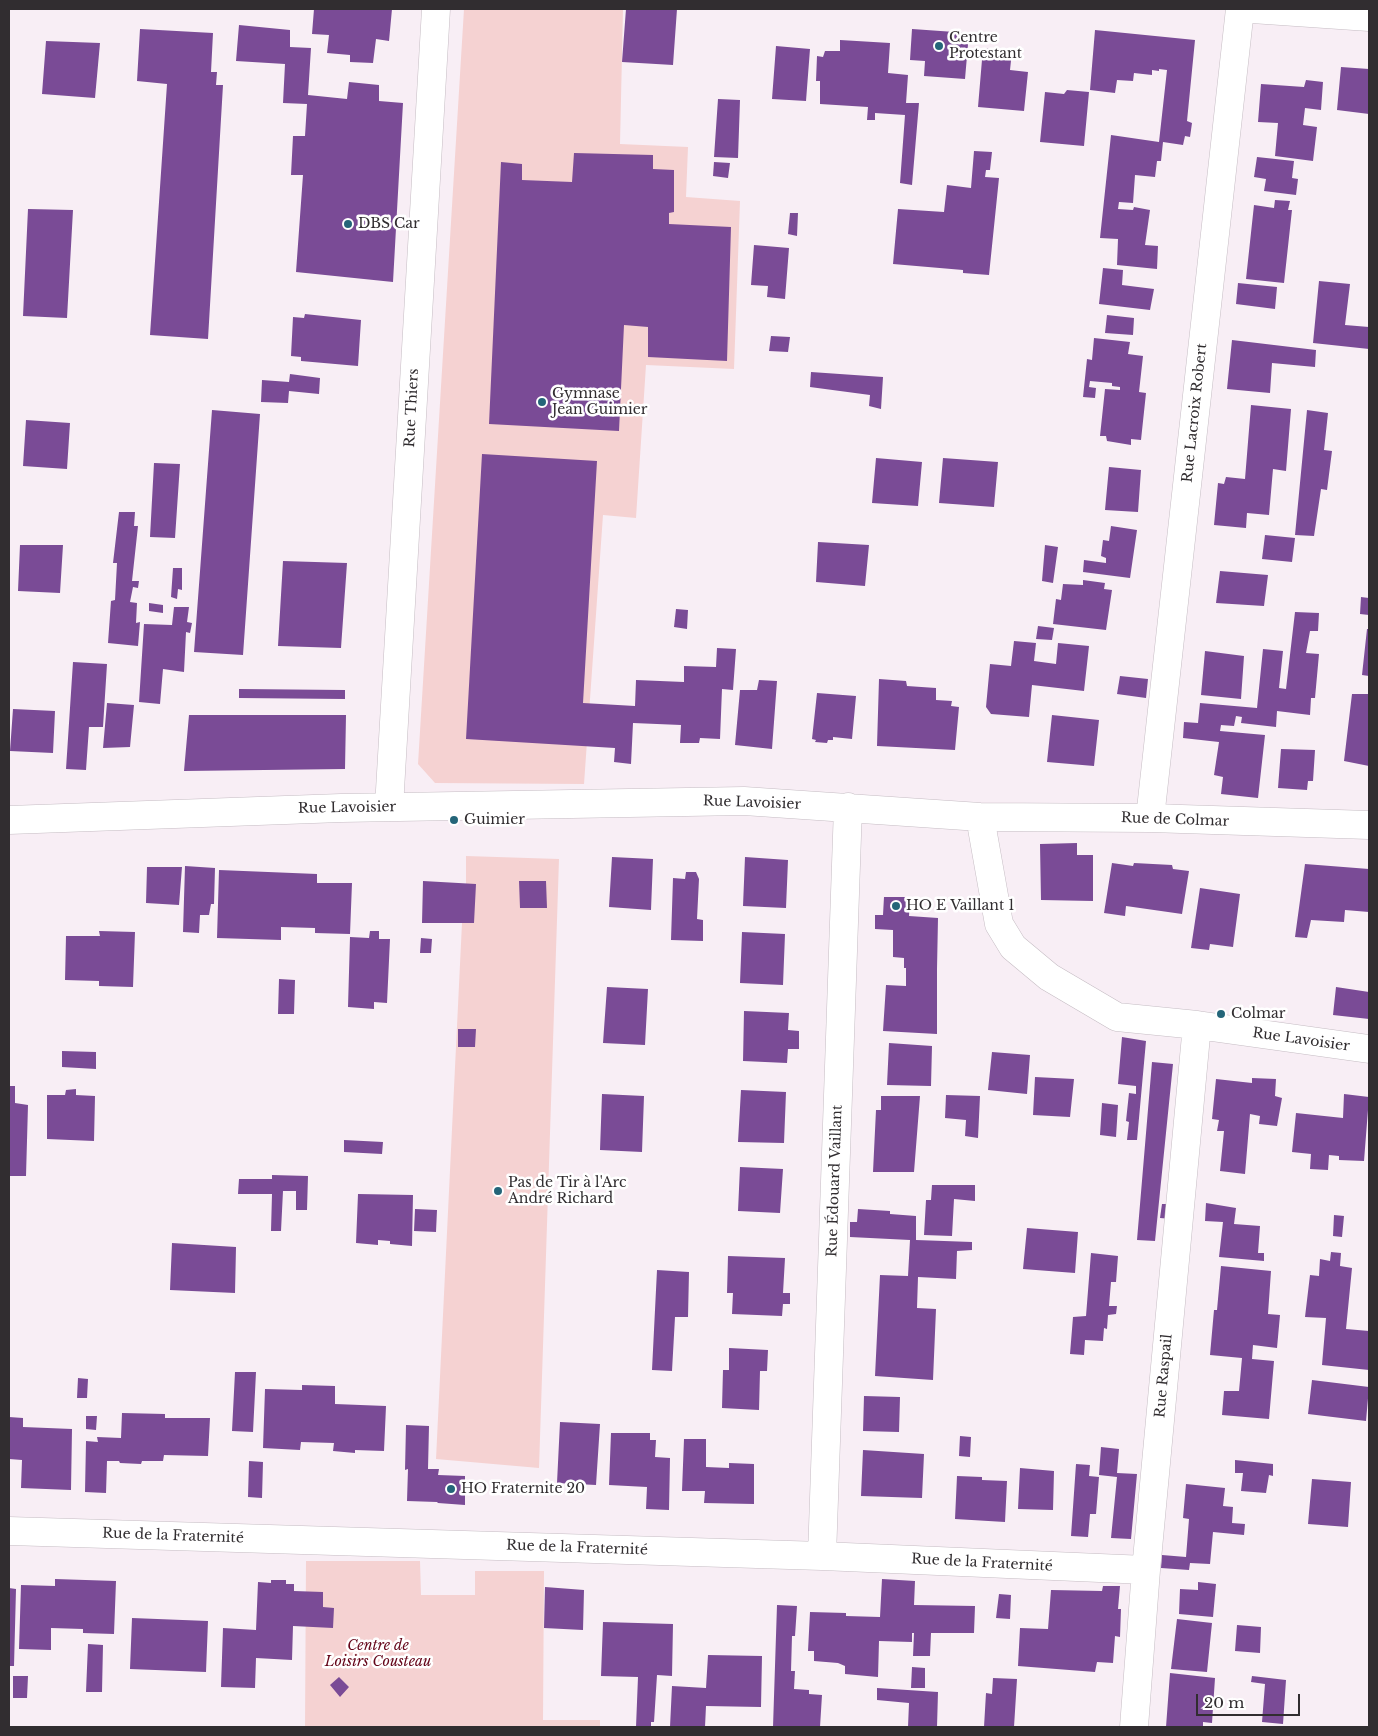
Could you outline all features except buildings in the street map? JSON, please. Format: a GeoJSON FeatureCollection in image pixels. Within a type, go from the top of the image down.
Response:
{"type":"FeatureCollection","features":[{"type":"Feature","properties":{"kind":"street","name":"Rue Thiers"},"geometry":{"type":"LineString","coordinates":[[389,807],[436,9]]}},
{"type":"Feature","properties":{"kind":"street","name":"Rue Lacroix Robert"},"geometry":{"type":"LineString","coordinates":[[1150,818],[1240,9]]}},
{"type":"Feature","properties":{"kind":"street"},"geometry":{"type":"LineString","coordinates":[[1252,9],[1369,17]]}},
{"type":"Feature","properties":{"kind":"street","name":"Rue Lavoisier"},"geometry":{"type":"LineString","coordinates":[[9,820],[389,807],[744,801],[980,817],[1000,924],[1013,947],[1049,977],[1118,1017],[1197,1025],[1369,1049]]}},
{"type":"Feature","properties":{"kind":"street","name":"Rue Édouard Vaillant"},"geometry":{"type":"LineString","coordinates":[[822,1556],[848,807]]}},
{"type":"Feature","properties":{"kind":"street","name":"Rue de Colmar"},"geometry":{"type":"LineString","coordinates":[[980,817],[1150,818],[1369,825]]}},
{"type":"Feature","properties":{"kind":"street","name":"Rue Raspail"},"geometry":{"type":"LineString","coordinates":[[1134,1727],[1146,1570],[1197,1025]]}},
{"type":"Feature","properties":{"kind":"street","name":"Rue de la Fraternité"},"geometry":{"type":"LineString","coordinates":[[9,1531],[822,1556],[1146,1570]]}},
{"type":"Feature","properties":{"kind":"green space","name":"Gymnase Jean Guimier"},"geometry":{"type":"Polygon","coordinates":[[[464,9],[623,9],[620,144],[688,147],[686,197],[740,201],[734,369],[646,365],[636,518],[603,515],[584,784],[435,783],[418,764],[464,9]]]}},
{"type":"Feature","properties":{"kind":"green space","name":"Pas de Tir à l'Arc André Richard"},"geometry":{"type":"Polygon","coordinates":[[[466,856],[559,859],[539,1468],[436,1459],[462,923],[476,884],[466,884],[466,856]]]}},
{"type":"Feature","properties":{"kind":"green space","name":"Centre de Loisirs Cousteau"},"geometry":{"type":"Polygon","coordinates":[[[306,1561],[420,1561],[421,1595],[475,1595],[475,1571],[544,1571],[543,1720],[600,1720],[600,1727],[305,1727],[306,1561]]]}},
{"type":"Feature","properties":{"kind":"place","name":"Centre Protestant"},"geometry":{"type":"Point","coordinates":[939,46]}},
{"type":"Feature","properties":{"kind":"place","name":"DBS Car"},"geometry":{"type":"Point","coordinates":[348,224]}},
{"type":"Feature","properties":{"kind":"place","name":"Gymnase Jean Guimier"},"geometry":{"type":"Point","coordinates":[542,402]}},
{"type":"Feature","properties":{"kind":"place","name":"Guimier"},"geometry":{"type":"Point","coordinates":[454,820]}},
{"type":"Feature","properties":{"kind":"place","name":"HO E Vaillant 1"},"geometry":{"type":"Point","coordinates":[896,906]}},
{"type":"Feature","properties":{"kind":"place","name":"Colmar"},"geometry":{"type":"Point","coordinates":[1221,1014]}},
{"type":"Feature","properties":{"kind":"place","name":"Pas de Tir à l'Arc André Richard"},"geometry":{"type":"Point","coordinates":[498,1191]}},
{"type":"Feature","properties":{"kind":"place","name":"HO Fraternite 20"},"geometry":{"type":"Point","coordinates":[451,1489]}}]}
